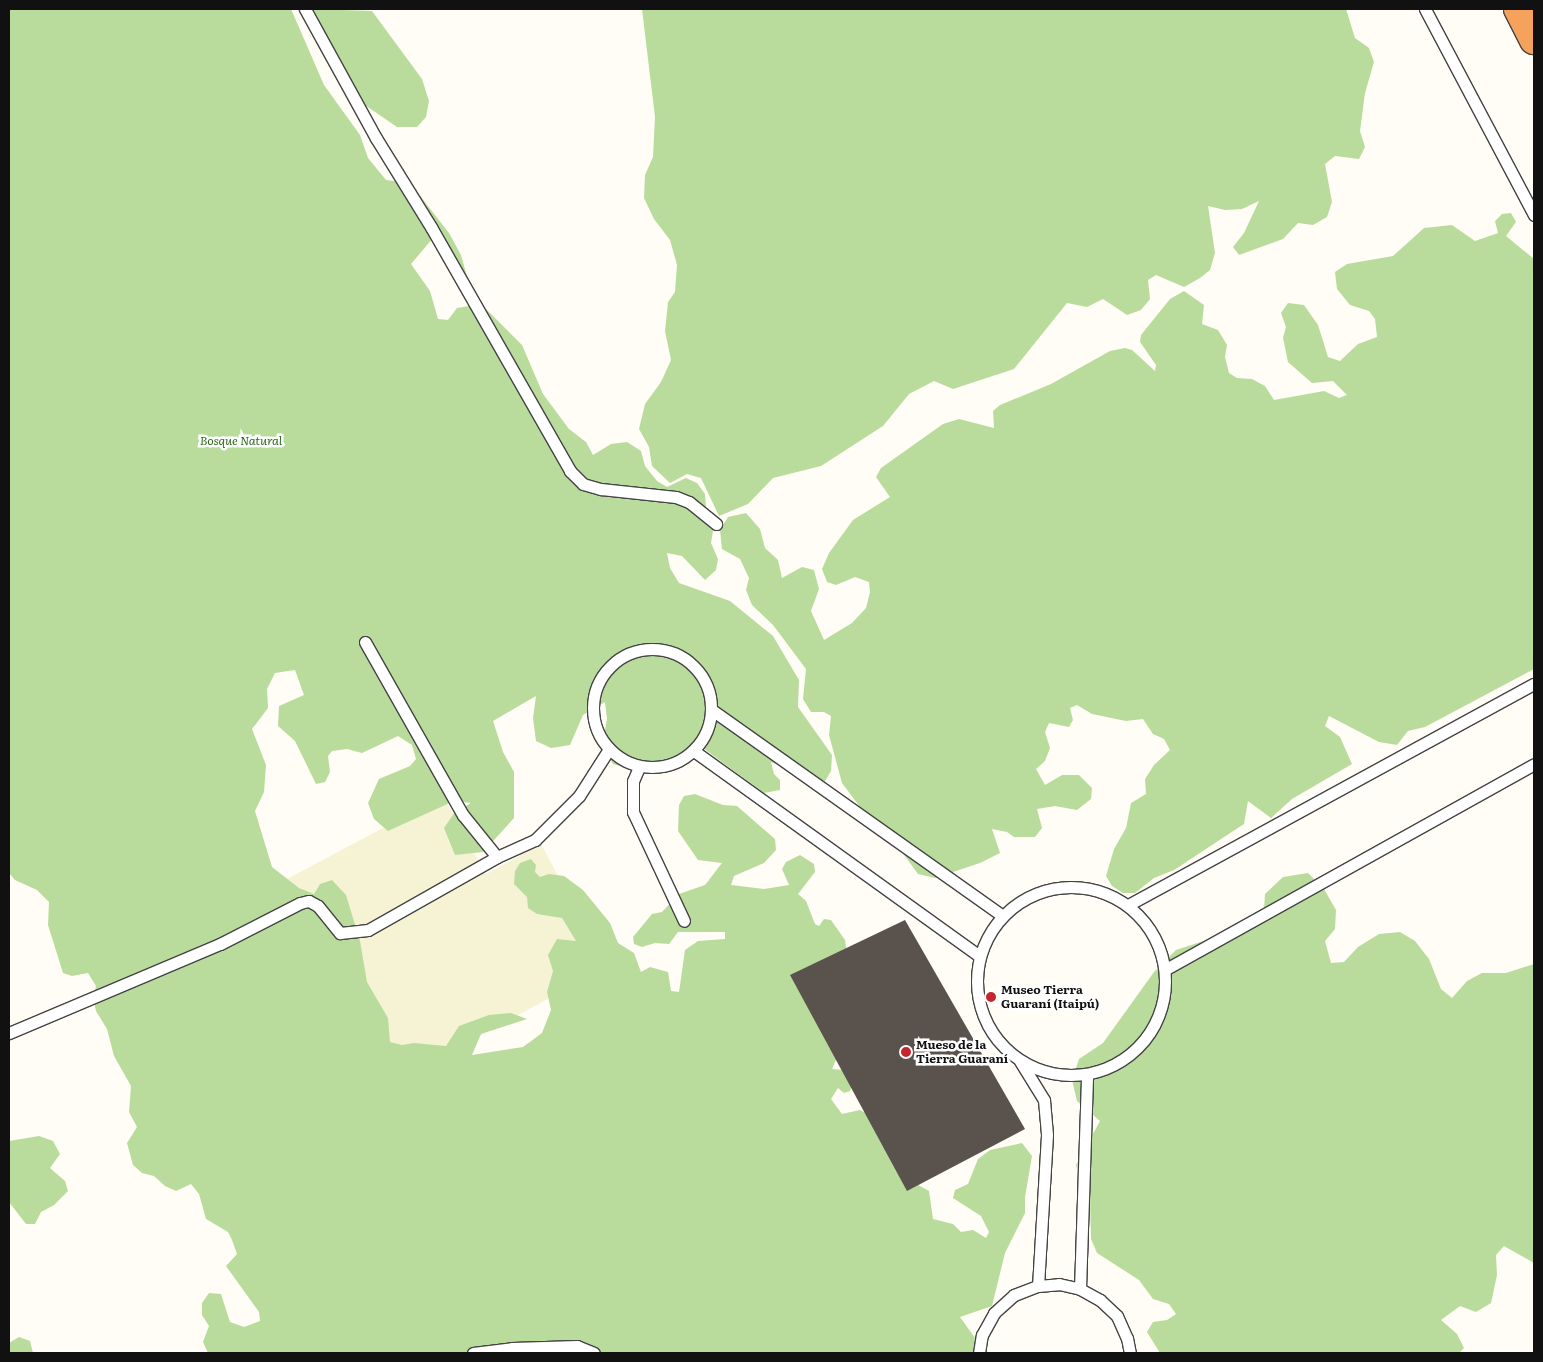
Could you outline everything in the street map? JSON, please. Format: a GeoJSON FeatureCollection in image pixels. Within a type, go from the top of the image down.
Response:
{"type":"FeatureCollection","features":[{"type":"Feature","properties":{"kind":"highway"},"geometry":{"type":"LineString","coordinates":[[1518,9],[1534,40]]}},
{"type":"Feature","properties":{"kind":"lane"},"geometry":{"type":"LineString","coordinates":[[305,9],[376,138],[431,227],[570,471],[583,484],[608,490],[676,497],[690,502],[716,524]]}},
{"type":"Feature","properties":{"kind":"lane"},"geometry":{"type":"LineString","coordinates":[[1425,9],[1534,215]]}},
{"type":"Feature","properties":{"kind":"lane"},"geometry":{"type":"LineString","coordinates":[[365,642],[463,815],[497,857]]}},
{"type":"Feature","properties":{"kind":"lane"},"geometry":{"type":"LineString","coordinates":[[650,648],[669,651],[687,659],[701,673],[710,690],[712,710],[707,732],[694,751],[669,766],[640,767],[623,760],[608,749],[598,733],[593,714],[594,695],[601,677],[614,662],[631,652],[650,648]]}},
{"type":"Feature","properties":{"kind":"lane"},"geometry":{"type":"LineString","coordinates":[[1128,905],[1534,684]]}},
{"type":"Feature","properties":{"kind":"lane"},"geometry":{"type":"LineString","coordinates":[[712,710],[1002,915]]}},
{"type":"Feature","properties":{"kind":"lane"},"geometry":{"type":"LineString","coordinates":[[9,1033],[220,944],[300,902],[309,900],[318,906],[340,933],[368,930],[497,857],[535,840],[579,796],[608,749]]}},
{"type":"Feature","properties":{"kind":"lane"},"geometry":{"type":"LineString","coordinates":[[694,751],[979,956]]}},
{"type":"Feature","properties":{"kind":"lane"},"geometry":{"type":"LineString","coordinates":[[1166,969],[1534,764]]}},
{"type":"Feature","properties":{"kind":"lane"},"geometry":{"type":"LineString","coordinates":[[640,767],[633,781],[633,812],[684,921]]}},
{"type":"Feature","properties":{"kind":"lane"},"geometry":{"type":"LineString","coordinates":[[1020,1061],[1052,1074],[1087,1074],[1114,1065],[1138,1048],[1155,1025],[1164,998],[1166,969],[1159,945],[1146,923],[1128,905],[1104,892],[1077,886],[1050,888],[1024,898],[1002,915],[988,934],[979,956],[976,986],[982,1015],[997,1041],[1020,1061],[1044,1100],[1047,1135],[1038,1286]]}},
{"type":"Feature","properties":{"kind":"lane"},"geometry":{"type":"LineString","coordinates":[[1080,1289],[1087,1074]]}},
{"type":"Feature","properties":{"kind":"lane"},"geometry":{"type":"LineString","coordinates":[[979,1353],[982,1335],[994,1313],[1014,1295],[1038,1286],[1059,1284],[1080,1289],[1100,1300],[1117,1316],[1129,1349],[1139,1353]]}},
{"type":"Feature","properties":{"kind":"lane"},"geometry":{"type":"LineString","coordinates":[[473,1353],[512,1348],[576,1346],[594,1353]]}},
{"type":"Feature","properties":{"kind":"shaded area"},"geometry":{"type":"Polygon","coordinates":[[[443,796],[486,874],[541,844],[607,967],[366,1097],[257,895],[443,796]]]}},
{"type":"Feature","properties":{"kind":"green space","name":"Bosque Natural"},"geometry":{"type":"Polygon","coordinates":[[[9,9],[291,9],[324,85],[360,135],[368,158],[386,180],[410,183],[449,233],[461,255],[470,287],[462,291],[433,238],[411,264],[430,291],[438,319],[448,320],[457,308],[475,305],[487,310],[522,345],[543,394],[569,429],[586,442],[593,455],[611,444],[627,442],[641,451],[645,466],[657,481],[667,487],[686,478],[697,483],[705,494],[706,508],[714,525],[711,543],[718,559],[716,570],[705,580],[682,556],[667,553],[670,568],[679,583],[730,601],[773,636],[799,680],[798,707],[832,755],[831,771],[824,783],[771,762],[774,774],[780,780],[780,790],[764,793],[699,745],[677,763],[626,768],[613,764],[602,746],[607,719],[605,702],[583,715],[570,745],[551,748],[536,741],[533,718],[536,696],[493,721],[503,752],[514,772],[514,818],[483,852],[455,855],[444,828],[455,812],[471,803],[454,801],[388,831],[374,819],[368,803],[379,779],[410,766],[416,759],[412,745],[398,736],[362,753],[347,749],[332,751],[328,756],[330,772],[325,782],[316,784],[295,741],[278,726],[279,706],[304,695],[295,670],[275,673],[267,689],[268,708],[252,729],[266,765],[264,792],[255,811],[272,867],[299,888],[314,894],[320,884],[332,880],[346,895],[360,941],[367,982],[388,1018],[390,1042],[402,1045],[414,1043],[446,1046],[459,1026],[489,1015],[511,1013],[527,1019],[481,1034],[472,1055],[523,1047],[542,1033],[551,1010],[547,992],[553,971],[548,955],[557,939],[576,941],[562,918],[537,914],[528,908],[527,897],[514,884],[515,871],[520,863],[531,859],[536,865],[535,872],[540,877],[549,874],[564,876],[583,890],[610,923],[618,943],[634,953],[641,972],[650,967],[668,972],[671,991],[679,992],[685,950],[698,941],[725,939],[725,932],[678,932],[669,944],[655,943],[642,947],[634,944],[633,937],[652,914],[662,912],[679,894],[705,885],[722,863],[698,860],[678,831],[679,805],[684,796],[695,794],[723,805],[737,806],[775,839],[776,850],[764,863],[734,876],[731,885],[764,889],[789,885],[782,869],[786,862],[800,855],[814,864],[815,872],[798,894],[806,901],[815,924],[819,926],[824,919],[831,920],[845,940],[847,954],[839,1053],[832,1069],[845,1070],[853,1082],[850,1091],[844,1093],[838,1088],[831,1099],[842,1114],[860,1110],[885,1123],[911,1181],[929,1191],[933,1219],[953,1224],[961,1232],[973,1230],[986,1238],[989,1232],[981,1216],[953,1198],[955,1190],[968,1184],[978,1159],[990,1150],[1022,1143],[1032,1156],[1025,1197],[1025,1213],[1005,1253],[992,1306],[960,1317],[975,1338],[974,1353],[208,1353],[203,1342],[209,1326],[202,1315],[202,1303],[209,1293],[221,1294],[230,1322],[244,1327],[260,1321],[259,1312],[226,1266],[237,1254],[232,1240],[228,1232],[206,1219],[199,1194],[191,1184],[176,1191],[165,1186],[154,1176],[142,1173],[133,1165],[127,1143],[137,1127],[129,1112],[131,1086],[114,1056],[107,1029],[96,1011],[93,998],[96,986],[88,973],[72,976],[63,973],[48,925],[49,902],[37,890],[15,880],[9,873],[9,9]]]}},
{"type":"Feature","properties":{"kind":"green space"},"geometry":{"type":"Polygon","coordinates":[[[313,9],[372,11],[422,79],[429,101],[426,117],[417,127],[397,127],[359,101],[313,9]]]}},
{"type":"Feature","properties":{"kind":"green space"},"geometry":{"type":"Polygon","coordinates":[[[642,9],[1346,9],[1355,38],[1369,48],[1374,62],[1365,93],[1360,131],[1365,147],[1359,159],[1335,156],[1325,164],[1332,202],[1327,217],[1313,225],[1298,223],[1283,239],[1239,255],[1233,247],[1244,233],[1259,201],[1242,209],[1225,210],[1208,206],[1215,253],[1210,270],[1200,278],[1184,287],[1156,275],[1148,280],[1150,299],[1141,310],[1127,315],[1103,299],[1087,307],[1067,303],[1014,369],[953,389],[934,381],[909,394],[883,426],[821,466],[773,478],[748,504],[719,516],[701,478],[687,474],[670,483],[652,466],[649,447],[639,429],[645,404],[661,382],[671,360],[665,331],[668,302],[675,292],[677,265],[670,240],[654,219],[644,198],[645,175],[653,157],[655,117],[642,9]]]}},
{"type":"Feature","properties":{"kind":"green space"},"geometry":{"type":"Polygon","coordinates":[[[1511,213],[1516,222],[1506,236],[1534,259],[1534,669],[1425,727],[1408,731],[1397,745],[1379,742],[1329,716],[1325,726],[1340,737],[1352,764],[1292,799],[1271,818],[1248,801],[1244,824],[1174,870],[1154,878],[1135,893],[1123,893],[1112,886],[1106,876],[1114,849],[1126,828],[1131,803],[1146,794],[1145,779],[1154,765],[1170,750],[1164,739],[1153,734],[1143,719],[1126,721],[1092,714],[1077,705],[1070,708],[1073,720],[1069,727],[1049,723],[1045,732],[1050,748],[1045,761],[1036,769],[1045,785],[1062,775],[1079,775],[1092,788],[1091,799],[1077,810],[1055,806],[1037,809],[1042,828],[1035,837],[1014,837],[1007,832],[992,829],[1000,853],[980,863],[935,878],[918,874],[883,826],[860,807],[842,783],[829,735],[831,716],[824,712],[811,712],[803,699],[806,669],[773,625],[752,605],[746,590],[749,578],[740,559],[722,549],[720,530],[728,517],[746,513],[760,529],[765,548],[778,560],[782,578],[802,567],[814,570],[819,589],[811,611],[824,640],[852,623],[866,608],[870,592],[869,582],[855,577],[836,585],[827,582],[822,569],[829,553],[853,520],[890,497],[876,477],[881,468],[943,424],[959,419],[994,428],[993,411],[1000,405],[1051,384],[1110,351],[1125,348],[1132,350],[1155,371],[1156,365],[1140,342],[1141,335],[1170,299],[1184,291],[1204,305],[1202,324],[1218,330],[1227,345],[1225,357],[1229,373],[1237,378],[1252,379],[1265,386],[1274,400],[1324,391],[1339,398],[1347,395],[1333,381],[1312,383],[1288,362],[1283,338],[1286,327],[1281,313],[1288,303],[1304,305],[1318,325],[1328,357],[1340,361],[1358,344],[1377,337],[1375,319],[1369,311],[1350,305],[1337,289],[1335,272],[1347,264],[1393,256],[1424,228],[1452,225],[1475,241],[1498,233],[1495,221],[1502,214],[1511,213]]]}},
{"type":"Feature","properties":{"kind":"green space"},"geometry":{"type":"Polygon","coordinates":[[[1308,873],[1324,889],[1336,910],[1335,929],[1325,941],[1331,963],[1344,962],[1358,947],[1379,934],[1400,932],[1415,941],[1429,959],[1441,989],[1452,998],[1467,981],[1482,973],[1506,973],[1534,964],[1534,1263],[1504,1246],[1496,1255],[1497,1275],[1491,1303],[1476,1312],[1460,1306],[1441,1320],[1457,1334],[1464,1348],[1459,1353],[1160,1353],[1147,1332],[1153,1322],[1167,1320],[1176,1314],[1169,1304],[1153,1299],[1139,1280],[1097,1253],[1091,1239],[1090,1196],[1080,1184],[1076,1165],[1100,1121],[1077,1101],[1072,1080],[1079,1059],[1103,1043],[1154,972],[1176,950],[1252,925],[1264,910],[1265,894],[1283,877],[1308,873]]]}},
{"type":"Feature","properties":{"kind":"green space"},"geometry":{"type":"Polygon","coordinates":[[[39,1136],[53,1141],[60,1154],[50,1168],[65,1181],[68,1191],[54,1205],[41,1212],[35,1224],[26,1224],[9,1202],[9,1141],[39,1136]]]}},
{"type":"Feature","properties":{"kind":"green space"},"geometry":{"type":"Polygon","coordinates":[[[19,1337],[30,1341],[33,1353],[9,1353],[9,1343],[19,1337]]]}},
{"type":"Feature","properties":{"kind":"building","name":"Mueso de la Tierra Guaraní"},"geometry":{"type":"Polygon","coordinates":[[[905,920],[1025,1129],[907,1191],[790,975],[905,920]]]}},
{"type":"Feature","properties":{"kind":"place","name":"Museo Tierra Guaraní (Itaipú)"},"geometry":{"type":"Point","coordinates":[991,997]}},
{"type":"Feature","properties":{"kind":"place","name":"Mueso de la Tierra Guaraní"},"geometry":{"type":"Point","coordinates":[906,1052]}}]}
